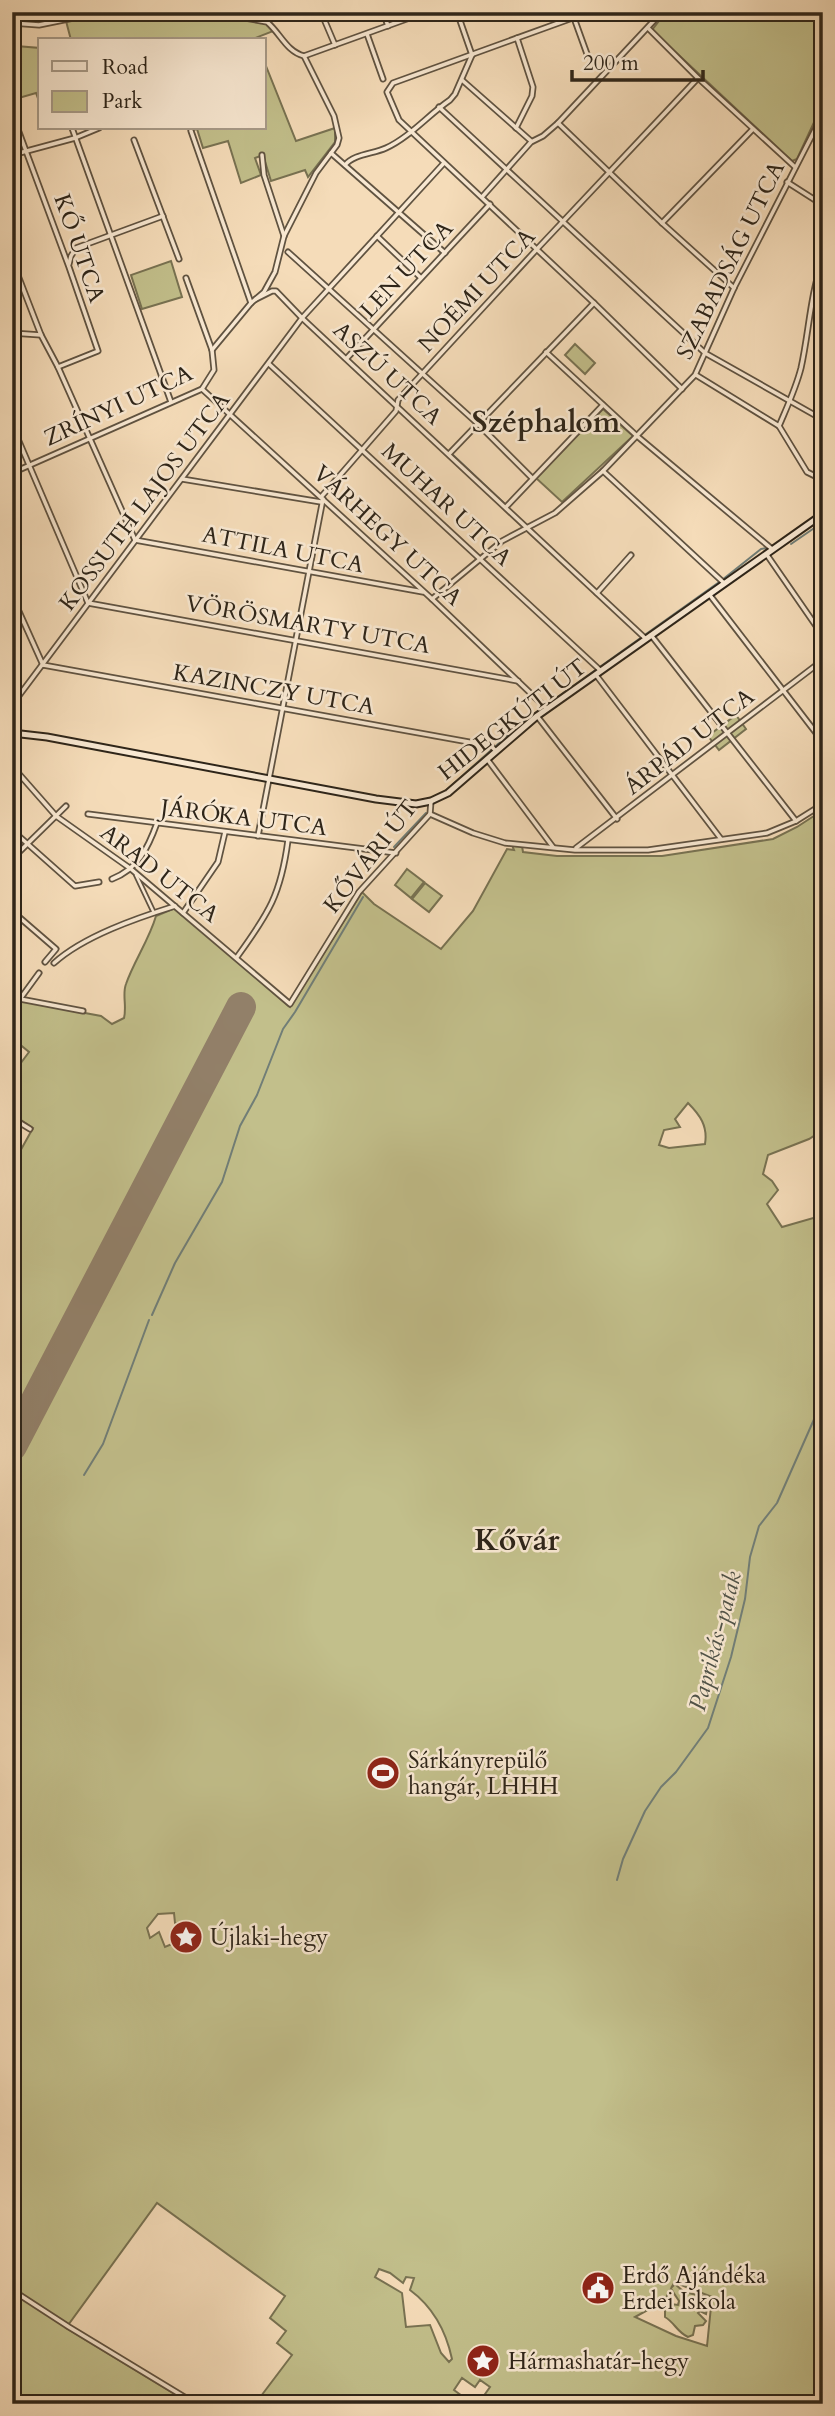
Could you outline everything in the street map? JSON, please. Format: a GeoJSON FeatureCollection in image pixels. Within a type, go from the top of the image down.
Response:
{"type":"FeatureCollection","features":[{"type":"Feature","properties":{"kind":"main road","name":"HIDEGKÚTI ÚT"},"geometry":{"type":"LineString","coordinates":[[12,733],[47,737],[409,804],[431,801],[456,787],[495,749],[546,707],[823,514]]}},
{"type":"Feature","properties":{"kind":"street"},"geometry":{"type":"LineString","coordinates":[[12,23],[40,25],[103,12]]}},
{"type":"Feature","properties":{"kind":"street"},"geometry":{"type":"LineString","coordinates":[[210,12],[267,22],[295,54],[304,56],[426,12]]}},
{"type":"Feature","properties":{"kind":"street"},"geometry":{"type":"LineString","coordinates":[[321,12],[335,45]]}},
{"type":"Feature","properties":{"kind":"street"},"geometry":{"type":"LineString","coordinates":[[383,12],[388,26]]}},
{"type":"Feature","properties":{"kind":"street"},"geometry":{"type":"LineString","coordinates":[[345,165],[351,159],[388,147],[455,94],[472,55],[457,12]]}},
{"type":"Feature","properties":{"kind":"street"},"geometry":{"type":"LineString","coordinates":[[589,12],[393,83],[387,92],[399,120],[537,248],[682,389]]}},
{"type":"Feature","properties":{"kind":"street"},"geometry":{"type":"LineString","coordinates":[[482,197],[531,142],[558,123],[662,12]]}},
{"type":"Feature","properties":{"kind":"street"},"geometry":{"type":"LineString","coordinates":[[574,18],[587,54]]}},
{"type":"Feature","properties":{"kind":"street"},"geometry":{"type":"LineString","coordinates":[[648,28],[794,167]]}},
{"type":"Feature","properties":{"kind":"street"},"geometry":{"type":"LineString","coordinates":[[367,34],[383,79]]}},
{"type":"Feature","properties":{"kind":"street"},"geometry":{"type":"LineString","coordinates":[[516,128],[532,96],[533,87],[517,38]]}},
{"type":"Feature","properties":{"kind":"street"},"geometry":{"type":"LineString","coordinates":[[212,350],[272,278],[284,236],[316,173],[339,138],[338,126],[304,56]]}},
{"type":"Feature","properties":{"kind":"street","name":"NOÉMI UTCA"},"geometry":{"type":"LineString","coordinates":[[322,499],[396,411],[398,400],[698,78]]}},
{"type":"Feature","properties":{"kind":"street"},"geometry":{"type":"LineString","coordinates":[[462,79],[531,142]]}},
{"type":"Feature","properties":{"kind":"street"},"geometry":{"type":"LineString","coordinates":[[439,107],[705,353],[820,418]]}},
{"type":"Feature","properties":{"kind":"street","name":"SZABADSÁG UTCA"},"geometry":{"type":"LineString","coordinates":[[432,599],[480,558],[526,526],[555,513],[603,471],[695,375],[734,288],[823,114]]}},
{"type":"Feature","properties":{"kind":"street","name":"KŐ UTCA"},"geometry":{"type":"LineString","coordinates":[[13,116],[97,351],[58,367]]}},
{"type":"Feature","properties":{"kind":"street"},"geometry":{"type":"LineString","coordinates":[[558,123],[609,174],[734,288]]}},
{"type":"Feature","properties":{"kind":"street"},"geometry":{"type":"LineString","coordinates":[[662,223],[753,128]]}},
{"type":"Feature","properties":{"kind":"street"},"geometry":{"type":"LineString","coordinates":[[73,130],[172,402]]}},
{"type":"Feature","properties":{"kind":"street"},"geometry":{"type":"LineString","coordinates":[[12,155],[94,130]]}},
{"type":"Feature","properties":{"kind":"street"},"geometry":{"type":"LineString","coordinates":[[191,131],[251,303]]}},
{"type":"Feature","properties":{"kind":"street"},"geometry":{"type":"LineString","coordinates":[[134,140],[179,259]]}},
{"type":"Feature","properties":{"kind":"street"},"geometry":{"type":"LineString","coordinates":[[331,153],[445,253]]}},
{"type":"Feature","properties":{"kind":"street"},"geometry":{"type":"LineString","coordinates":[[262,155],[264,175],[284,236]]}},
{"type":"Feature","properties":{"kind":"street","name":"KOSSUTH LAJOS UTCA"},"geometry":{"type":"LineString","coordinates":[[12,705],[302,318],[444,163]]}},
{"type":"Feature","properties":{"kind":"street"},"geometry":{"type":"LineString","coordinates":[[787,182],[823,205]]}},
{"type":"Feature","properties":{"kind":"street","name":"LEN UTCA"},"geometry":{"type":"LineString","coordinates":[[347,358],[490,204]]}},
{"type":"Feature","properties":{"kind":"street"},"geometry":{"type":"LineString","coordinates":[[69,267],[76,248],[163,216]]}},
{"type":"Feature","properties":{"kind":"street"},"geometry":{"type":"LineString","coordinates":[[377,236],[420,277]]}},
{"type":"Feature","properties":{"kind":"street"},"geometry":{"type":"LineString","coordinates":[[288,252],[478,424],[532,478]]}},
{"type":"Feature","properties":{"kind":"street"},"geometry":{"type":"LineString","coordinates":[[779,426],[801,368],[815,283],[823,259]]}},
{"type":"Feature","properties":{"kind":"street"},"geometry":{"type":"LineString","coordinates":[[12,260],[41,335],[58,367],[135,540]]}},
{"type":"Feature","properties":{"kind":"street"},"geometry":{"type":"LineString","coordinates":[[186,278],[212,350]]}},
{"type":"Feature","properties":{"kind":"street","name":"ASZÚ UTCA"},"geometry":{"type":"LineString","coordinates":[[256,299],[276,291],[646,637],[727,733],[796,821]]}},
{"type":"Feature","properties":{"kind":"street"},"geometry":{"type":"LineString","coordinates":[[449,454],[594,303]]}},
{"type":"Feature","properties":{"kind":"street"},"geometry":{"type":"LineString","coordinates":[[12,333],[41,335]]}},
{"type":"Feature","properties":{"kind":"street","name":"ZRÍNYI UTCA"},"geometry":{"type":"LineString","coordinates":[[12,473],[202,389],[214,370],[212,350]]}},
{"type":"Feature","properties":{"kind":"street"},"geometry":{"type":"LineString","coordinates":[[546,352],[638,436],[772,549]]}},
{"type":"Feature","properties":{"kind":"street","name":"MUHAR UTCA"},"geometry":{"type":"LineString","coordinates":[[269,364],[599,671],[672,776],[721,839]]}},
{"type":"Feature","properties":{"kind":"street"},"geometry":{"type":"LineString","coordinates":[[695,375],[779,426],[807,472],[823,480]]}},
{"type":"Feature","properties":{"kind":"street","name":"VÁRHEGY UTCA"},"geometry":{"type":"LineString","coordinates":[[202,389],[546,707]]}},
{"type":"Feature","properties":{"kind":"street"},"geometry":{"type":"LineString","coordinates":[[506,507],[603,405]]}},
{"type":"Feature","properties":{"kind":"street"},"geometry":{"type":"LineString","coordinates":[[12,425],[88,603]]}},
{"type":"Feature","properties":{"kind":"street"},"geometry":{"type":"LineString","coordinates":[[603,471],[722,582]]}},
{"type":"Feature","properties":{"kind":"street"},"geometry":{"type":"LineString","coordinates":[[182,479],[322,499],[258,836]]}},
{"type":"Feature","properties":{"kind":"street","name":"ATTILA UTCA"},"geometry":{"type":"LineString","coordinates":[[135,540],[424,592]]}},
{"type":"Feature","properties":{"kind":"street"},"geometry":{"type":"LineString","coordinates":[[765,553],[823,636]]}},
{"type":"Feature","properties":{"kind":"street"},"geometry":{"type":"LineString","coordinates":[[597,593],[631,555]]}},
{"type":"Feature","properties":{"kind":"street"},"geometry":{"type":"LineString","coordinates":[[709,594],[823,743]]}},
{"type":"Feature","properties":{"kind":"street"},"geometry":{"type":"LineString","coordinates":[[12,596],[43,665]]}},
{"type":"Feature","properties":{"kind":"street","name":"VÖRÖSMARTY UTCA"},"geometry":{"type":"LineString","coordinates":[[88,603],[520,681]]}},
{"type":"Feature","properties":{"kind":"street","name":"ÁRPÁD UTCA"},"geometry":{"type":"LineString","coordinates":[[575,850],[823,660]]}},
{"type":"Feature","properties":{"kind":"street","name":"KAZINCZY UTCA"},"geometry":{"type":"LineString","coordinates":[[43,665],[495,749]]}},
{"type":"Feature","properties":{"kind":"street"},"geometry":{"type":"LineString","coordinates":[[537,716],[617,818]]}},
{"type":"Feature","properties":{"kind":"street"},"geometry":{"type":"LineString","coordinates":[[487,759],[553,848]]}},
{"type":"Feature","properties":{"kind":"street","name":"ARAD UTCA"},"geometry":{"type":"LineString","coordinates":[[13,769],[57,816],[131,869],[290,1004]]}},
{"type":"Feature","properties":{"kind":"street","name":"KŐVÁRI ÚT"},"geometry":{"type":"LineString","coordinates":[[290,1004],[359,892],[430,814],[431,801]]}},
{"type":"Feature","properties":{"kind":"street"},"geometry":{"type":"LineString","coordinates":[[430,814],[496,841],[575,850],[660,850],[767,833],[796,821],[823,804]]}},
{"type":"Feature","properties":{"kind":"street"},"geometry":{"type":"LineString","coordinates":[[12,859],[66,806]]}},
{"type":"Feature","properties":{"kind":"street","name":"JÁRÓKA UTCA"},"geometry":{"type":"LineString","coordinates":[[89,814],[396,853]]}},
{"type":"Feature","properties":{"kind":"street"},"geometry":{"type":"LineString","coordinates":[[112,879],[131,869],[147,850],[157,823]]}},
{"type":"Feature","properties":{"kind":"street"},"geometry":{"type":"LineString","coordinates":[[12,830],[75,886],[99,882]]}},
{"type":"Feature","properties":{"kind":"street"},"geometry":{"type":"LineString","coordinates":[[183,913],[218,862],[225,832]]}},
{"type":"Feature","properties":{"kind":"street"},"geometry":{"type":"LineString","coordinates":[[237,957],[267,915],[284,870],[288,840]]}},
{"type":"Feature","properties":{"kind":"street"},"geometry":{"type":"LineString","coordinates":[[136,875],[154,914]]}},
{"type":"Feature","properties":{"kind":"street"},"geometry":{"type":"LineString","coordinates":[[54,963],[63,955],[106,932],[175,906]]}},
{"type":"Feature","properties":{"kind":"street"},"geometry":{"type":"LineString","coordinates":[[12,911],[56,950],[45,962]]}},
{"type":"Feature","properties":{"kind":"street"},"geometry":{"type":"LineString","coordinates":[[12,1010],[39,973]]}},
{"type":"Feature","properties":{"kind":"street"},"geometry":{"type":"LineString","coordinates":[[20,999],[83,1011]]}},
{"type":"Feature","properties":{"kind":"street"},"geometry":{"type":"LineString","coordinates":[[12,1118],[30,1129]]}},
{"type":"Feature","properties":{"kind":"street"},"geometry":{"type":"LineString","coordinates":[[12,2290],[196,2404]]}},
{"type":"Feature","properties":{"kind":"green space"},"geometry":{"type":"Polygon","coordinates":[[[103,12],[210,12],[267,22],[276,30],[255,38],[70,38],[66,21],[103,12]]]}},
{"type":"Feature","properties":{"kind":"green space"},"geometry":{"type":"Polygon","coordinates":[[[666,12],[823,12],[823,103],[797,159],[792,161],[652,30],[666,12]]]}},
{"type":"Feature","properties":{"kind":"green space"},"geometry":{"type":"Polygon","coordinates":[[[16,46],[38,48],[38,98],[36,93],[12,100],[12,58],[18,56],[16,46]]]}},
{"type":"Feature","properties":{"kind":"green space"},"geometry":{"type":"Polygon","coordinates":[[[266,66],[296,141],[335,128],[335,142],[308,177],[305,170],[271,181],[263,155],[255,158],[261,175],[241,183],[228,141],[203,148],[197,130],[266,130],[266,66]]]}},
{"type":"Feature","properties":{"kind":"green space"},"geometry":{"type":"Polygon","coordinates":[[[171,261],[182,297],[142,309],[131,275],[171,261]]]}},
{"type":"Feature","properties":{"kind":"green space"},"geometry":{"type":"Polygon","coordinates":[[[575,344],[595,363],[585,374],[565,355],[575,344]]]}},
{"type":"Feature","properties":{"kind":"green space"},"geometry":{"type":"Polygon","coordinates":[[[603,409],[633,436],[562,502],[536,478],[603,409]]]}},
{"type":"Feature","properties":{"kind":"green space"},"geometry":{"type":"Polygon","coordinates":[[[736,715],[746,729],[719,750],[708,736],[736,715]]]}},
{"type":"Feature","properties":{"kind":"green space"},"geometry":{"type":"Polygon","coordinates":[[[823,810],[823,1130],[809,1139],[768,1155],[763,1174],[778,1190],[767,1204],[782,1227],[817,1217],[823,1199],[823,2404],[478,2404],[490,2387],[480,2380],[475,2387],[462,2378],[454,2390],[473,2404],[255,2404],[292,2355],[277,2343],[286,2331],[270,2318],[285,2296],[157,2203],[66,2328],[191,2404],[12,2404],[12,1150],[18,1155],[33,1128],[12,1114],[12,1075],[29,1052],[12,1038],[12,1013],[21,1001],[101,1016],[112,1024],[124,1018],[126,984],[156,916],[175,908],[290,1007],[362,892],[374,904],[441,949],[473,911],[507,849],[514,850],[512,845],[522,846],[523,852],[557,856],[662,856],[773,839],[823,810]],[[688,1103],[675,1119],[680,1127],[664,1130],[659,1145],[669,1148],[705,1144],[702,1121],[688,1103]],[[174,1913],[158,1914],[147,1928],[150,1938],[159,1932],[165,1947],[172,1944],[176,1932],[189,1929],[188,1925],[175,1923],[174,1913]],[[379,2269],[375,2277],[402,2293],[406,2327],[430,2325],[441,2353],[449,2362],[452,2359],[442,2329],[425,2304],[410,2290],[414,2278],[406,2277],[403,2283],[379,2269]],[[676,2280],[671,2288],[675,2284],[684,2292],[707,2297],[706,2314],[700,2311],[698,2313],[706,2321],[703,2325],[695,2326],[693,2335],[684,2335],[665,2317],[665,2310],[671,2304],[678,2305],[679,2301],[671,2289],[664,2301],[635,2317],[676,2336],[707,2346],[712,2297],[681,2285],[676,2280]]]}},
{"type":"Feature","properties":{"kind":"green space"},"geometry":{"type":"Polygon","coordinates":[[[407,869],[424,882],[411,898],[395,885],[407,869]]]}},
{"type":"Feature","properties":{"kind":"green space"},"geometry":{"type":"Polygon","coordinates":[[[425,883],[442,896],[429,912],[412,899],[425,883]]]}},
{"type":"Feature","properties":{"kind":"waterway"},"geometry":{"type":"LineString","coordinates":[[517,493],[556,452]]}},
{"type":"Feature","properties":{"kind":"waterway"},"geometry":{"type":"LineString","coordinates":[[452,454],[506,505]]}},
{"type":"Feature","properties":{"kind":"waterway"},"geometry":{"type":"LineString","coordinates":[[791,544],[823,522]]}},
{"type":"Feature","properties":{"kind":"waterway"},"geometry":{"type":"LineString","coordinates":[[573,686],[761,549],[767,548]]}},
{"type":"Feature","properties":{"kind":"waterway"},"geometry":{"type":"LineString","coordinates":[[443,793],[524,721],[566,691]]}},
{"type":"Feature","properties":{"kind":"waterway"},"geometry":{"type":"LineString","coordinates":[[394,847],[426,813]]}},
{"type":"Feature","properties":{"kind":"waterway"},"geometry":{"type":"LineString","coordinates":[[152,1315],[175,1263],[222,1182],[240,1126],[257,1095],[283,1029],[363,897]]}},
{"type":"Feature","properties":{"kind":"waterway"},"geometry":{"type":"LineString","coordinates":[[84,1475],[103,1444],[149,1320]]}},
{"type":"Feature","properties":{"kind":"waterway","name":"Paprikás-patak"},"geometry":{"type":"LineString","coordinates":[[617,1880],[623,1859],[645,1811],[708,1728],[731,1657],[745,1599],[750,1557],[759,1526],[777,1503],[823,1399]]}},
{"type":"Feature","properties":{"kind":"runway"},"geometry":{"type":"LineString","coordinates":[[12,1446],[241,1007]]}},
{"type":"Feature","properties":{"kind":"place","name":"Sárkányrepülő hangár, LHHH"},"geometry":{"type":"Point","coordinates":[383,1773]}},
{"type":"Feature","properties":{"kind":"place","name":"Újlaki-hegy"},"geometry":{"type":"Point","coordinates":[186,1937]}},
{"type":"Feature","properties":{"kind":"place","name":"Erdő Ajándéka Erdei Iskola"},"geometry":{"type":"Point","coordinates":[598,2288]}},
{"type":"Feature","properties":{"kind":"place","name":"Hármashatár-hegy"},"geometry":{"type":"Point","coordinates":[483,2361]}},
{"type":"Feature","properties":{"kind":"district","name":"Széphalom"},"geometry":{"type":"Point","coordinates":[546,422]}},
{"type":"Feature","properties":{"kind":"district","name":"Kővár"},"geometry":{"type":"Point","coordinates":[517,1540]}}]}
